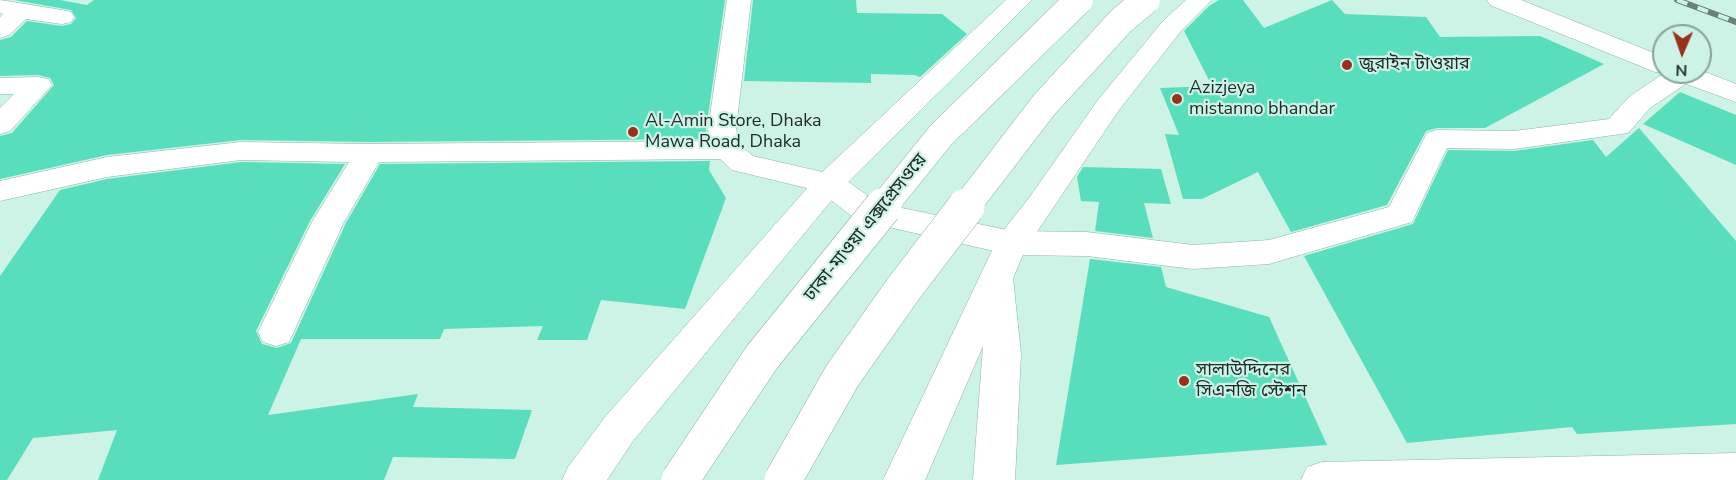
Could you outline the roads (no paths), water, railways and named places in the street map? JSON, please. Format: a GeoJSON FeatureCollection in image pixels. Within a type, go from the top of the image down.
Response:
{"type":"FeatureCollection","features":[{"type":"Feature","properties":{"kind":"main road"},"geometry":{"type":"LineString","coordinates":[[727,150],[722,129],[739,0]]}},
{"type":"Feature","properties":{"kind":"main road"},"geometry":{"type":"LineString","coordinates":[[583,480],[619,429],[829,183],[1020,0]]}},
{"type":"Feature","properties":{"kind":"main road","name":"ঢাকা-মাওয়া এক্সপ্রেসওয়ে"},"geometry":{"type":"LineString","coordinates":[[680,480],[762,357],[941,135],[1079,0]]}},
{"type":"Feature","properties":{"kind":"main road"},"geometry":{"type":"LineString","coordinates":[[783,480],[842,376],[904,288],[1044,105],[1121,21],[1146,0]]}},
{"type":"Feature","properties":{"kind":"main road"},"geometry":{"type":"LineString","coordinates":[[904,480],[1004,259],[1115,97],[1172,26],[1200,0]]}},
{"type":"Feature","properties":{"kind":"main road"},"geometry":{"type":"LineString","coordinates":[[1499,0],[1652,61]]}},
{"type":"Feature","properties":{"kind":"main road"},"geometry":{"type":"LineString","coordinates":[[0,30],[10,8],[62,16]]}},
{"type":"Feature","properties":{"kind":"main road"},"geometry":{"type":"LineString","coordinates":[[0,191],[106,167],[241,151],[369,153],[727,150],[743,162],[829,183],[868,212],[1004,259],[1087,244],[1193,257],[1269,252],[1401,214],[1437,139],[1514,140],[1618,128],[1640,102],[1660,84]]}},
{"type":"Feature","properties":{"kind":"main road"},"geometry":{"type":"LineString","coordinates":[[1711,84],[1736,94]]}},
{"type":"Feature","properties":{"kind":"main road"},"geometry":{"type":"LineString","coordinates":[[0,86],[38,85],[0,125]]}},
{"type":"Feature","properties":{"kind":"main road"},"geometry":{"type":"LineString","coordinates":[[276,332],[328,222],[369,153]]}},
{"type":"Feature","properties":{"kind":"main road"},"geometry":{"type":"LineString","coordinates":[[993,480],[1002,354],[1004,259]]}},
{"type":"Feature","properties":{"kind":"main road"},"geometry":{"type":"LineString","coordinates":[[1322,480],[1736,471]]}},
{"type":"Feature","properties":{"kind":"railway"},"geometry":{"type":"LineString","coordinates":[[1677,0],[1736,22]]}},
{"type":"Feature","properties":{"kind":"place","name":"জুরাইন টাওয়ার"},"geometry":{"type":"Point","coordinates":[1347,65]}},
{"type":"Feature","properties":{"kind":"place","name":"Azizjeya mistanno bhandar"},"geometry":{"type":"Point","coordinates":[1177,99]}},
{"type":"Feature","properties":{"kind":"place","name":"Al-Amin Store, Dhaka Mawa Road, Dhaka"},"geometry":{"type":"Point","coordinates":[633,132]}},
{"type":"Feature","properties":{"kind":"place","name":"সালাউদ্দিনের সিএনজি স্টেশন"},"geometry":{"type":"Point","coordinates":[1184,381]}}]}
